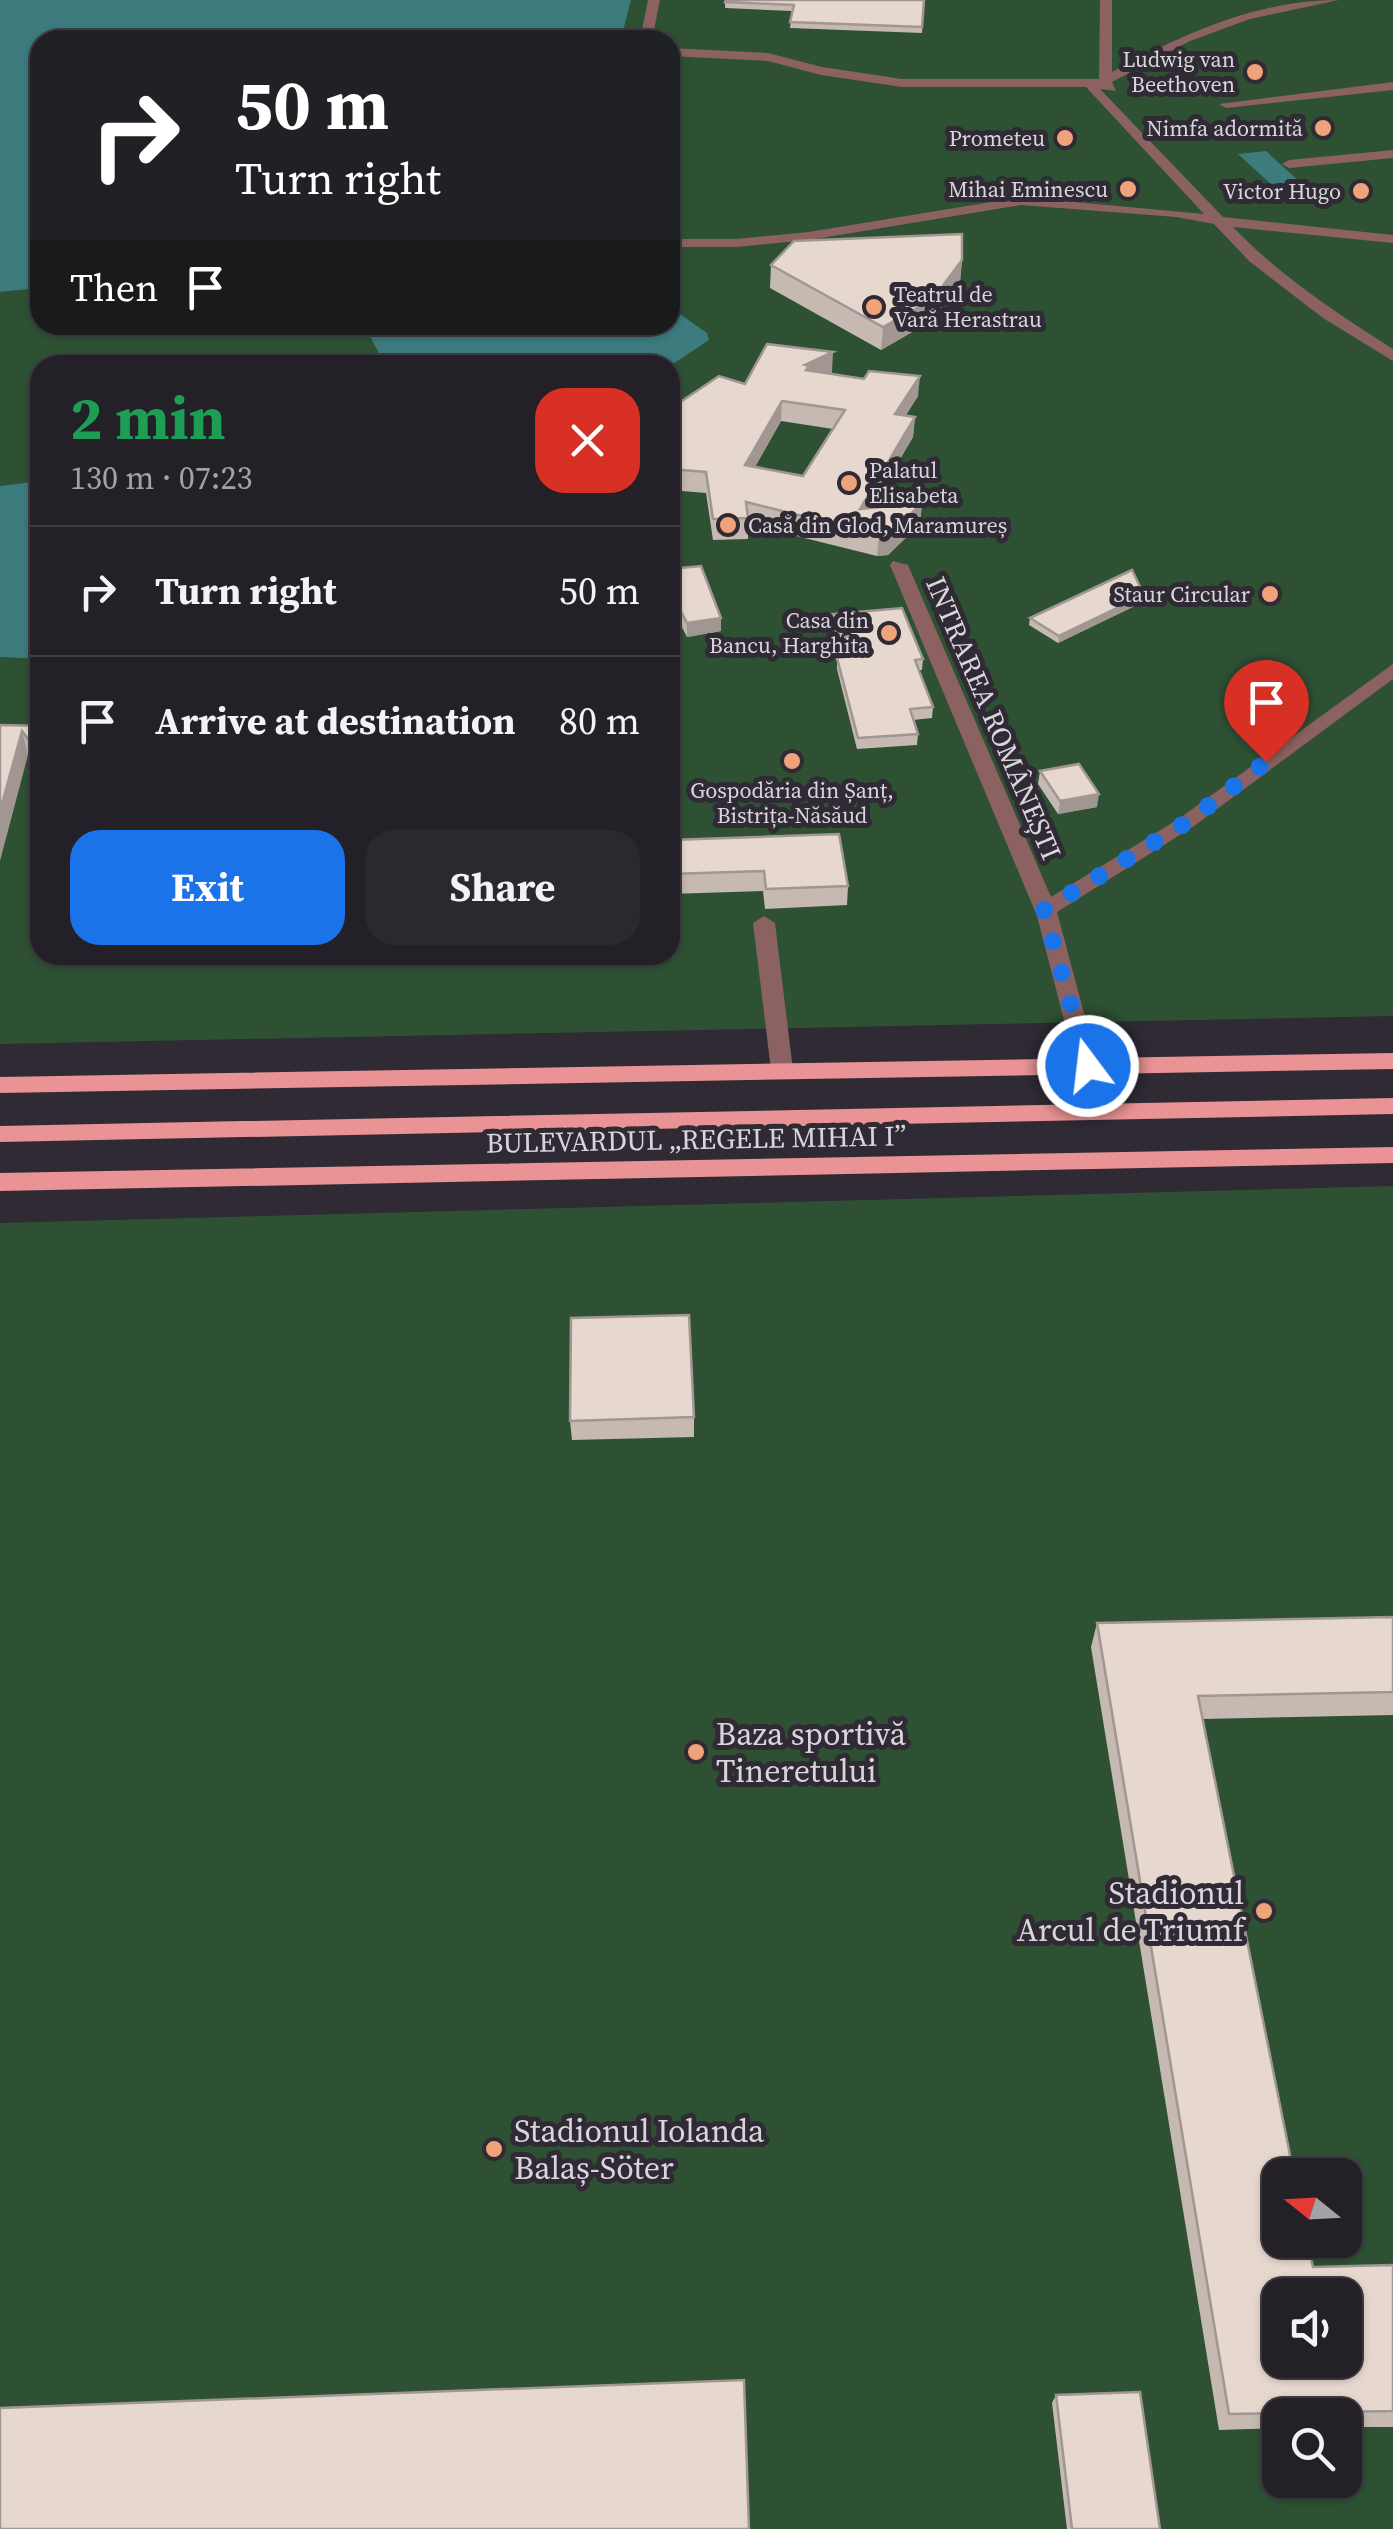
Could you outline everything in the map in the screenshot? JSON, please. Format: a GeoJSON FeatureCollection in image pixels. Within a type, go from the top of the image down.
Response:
{"type":"FeatureCollection","features":[{"type":"Feature","properties":{"kind":"main road"},"geometry":{"type":"LineString","coordinates":[[0,1085],[1393,1060]]}},
{"type":"Feature","properties":{"kind":"main road","name":"BULEVARDUL „REGELE MIHAI I”"},"geometry":{"type":"LineString","coordinates":[[0,1134],[1393,1106]]}},
{"type":"Feature","properties":{"kind":"main road","name":"BULEVARDUL „REGELE MIHAI I”"},"geometry":{"type":"LineString","coordinates":[[0,1182],[1393,1155]]}},
{"type":"Feature","properties":{"kind":"street"},"geometry":{"type":"LineString","coordinates":[[648,30],[654,0]]}},
{"type":"Feature","properties":{"kind":"street"},"geometry":{"type":"LineString","coordinates":[[1106,0],[1106,82],[1243,225]]}},
{"type":"Feature","properties":{"kind":"street"},"geometry":{"type":"LineString","coordinates":[[1333,0],[1220,25],[1186,38],[1092,88],[1254,258],[1328,315],[1393,356]]}},
{"type":"Feature","properties":{"kind":"street"},"geometry":{"type":"LineString","coordinates":[[680,53],[768,57],[839,75],[902,82],[1106,82]]}},
{"type":"Feature","properties":{"kind":"street"},"geometry":{"type":"LineString","coordinates":[[1226,104],[1393,86]]}},
{"type":"Feature","properties":{"kind":"street"},"geometry":{"type":"LineString","coordinates":[[1289,164],[1393,154]]}},
{"type":"Feature","properties":{"kind":"street"},"geometry":{"type":"LineString","coordinates":[[680,242],[727,244],[810,236],[1006,201],[1176,212],[1243,225],[1393,239]]}},
{"type":"Feature","properties":{"kind":"street","name":"INTRAREA ROMÂNEȘTI"},"geometry":{"type":"LineString","coordinates":[[899,565],[1044,910],[1088,1066]]}},
{"type":"Feature","properties":{"kind":"street"},"geometry":{"type":"LineString","coordinates":[[1044,910],[1187,822],[1393,670]]}},
{"type":"Feature","properties":{"kind":"street"},"geometry":{"type":"LineString","coordinates":[[764,923],[782,1070]]}},
{"type":"Feature","properties":{"kind":"green space"},"geometry":{"type":"Polygon","coordinates":[[[631,0],[1393,0],[1393,1016],[0,1044],[0,657],[30,658],[30,965],[680,965],[680,359],[709,339],[680,314],[680,30],[624,30],[631,0]]]}},
{"type":"Feature","properties":{"kind":"green space"},"geometry":{"type":"Polygon","coordinates":[[[30,289],[30,335],[368,335],[381,355],[30,355],[30,482],[0,486],[0,292],[30,289]]]}},
{"type":"Feature","properties":{"kind":"green space","name":"Baza sportivă Tineretului"},"geometry":{"type":"Polygon","coordinates":[[[1393,1186],[1393,2529],[0,2529],[0,1223],[1393,1186]]]}},
{"type":"Feature","properties":{"kind":"water"},"geometry":{"type":"Polygon","coordinates":[[[0,0],[631,0],[624,30],[30,30],[30,289],[0,292],[0,0]]]}},
{"type":"Feature","properties":{"kind":"water"},"geometry":{"type":"Polygon","coordinates":[[[1266,151],[1302,184],[1274,187],[1238,154],[1266,151]]]}},
{"type":"Feature","properties":{"kind":"water"},"geometry":{"type":"Polygon","coordinates":[[[680,314],[707,333],[709,340],[680,359],[680,355],[380,355],[367,335],[680,335],[680,314]]]}},
{"type":"Feature","properties":{"kind":"water"},"geometry":{"type":"Polygon","coordinates":[[[30,482],[30,658],[0,657],[0,486],[30,482]]]}},
{"type":"Feature","properties":{"kind":"building"},"geometry":{"type":"Polygon","coordinates":[[[726,0],[924,0],[922,27],[790,22],[794,5],[726,0]]]}},
{"type":"Feature","properties":{"kind":"building","name":"Teatrul de Vară Herastrau"},"geometry":{"type":"Polygon","coordinates":[[[962,234],[962,260],[933,299],[883,327],[771,265],[794,241],[962,234]]]}},
{"type":"Feature","properties":{"kind":"building"},"geometry":{"type":"Polygon","coordinates":[[[767,344],[833,352],[805,365],[809,366],[806,370],[864,379],[869,371],[920,376],[895,414],[915,417],[860,509],[922,503],[890,534],[879,535],[746,502],[748,518],[713,519],[706,472],[680,470],[680,402],[719,376],[745,384],[767,344]],[[782,401],[745,465],[803,476],[845,410],[782,401]]]}},
{"type":"Feature","properties":{"kind":"building"},"geometry":{"type":"Polygon","coordinates":[[[701,566],[721,618],[687,623],[680,610],[680,568],[701,566]]]}},
{"type":"Feature","properties":{"kind":"building"},"geometry":{"type":"Polygon","coordinates":[[[1132,570],[1144,595],[1059,636],[1030,618],[1132,570]]]}},
{"type":"Feature","properties":{"kind":"building"},"geometry":{"type":"Polygon","coordinates":[[[902,608],[923,659],[915,660],[933,707],[910,709],[918,734],[858,738],[837,658],[867,654],[823,615],[902,608]]]}},
{"type":"Feature","properties":{"kind":"building"},"geometry":{"type":"Polygon","coordinates":[[[0,725],[30,726],[30,742],[22,731],[0,811],[0,725]]]}},
{"type":"Feature","properties":{"kind":"building"},"geometry":{"type":"Polygon","coordinates":[[[1079,764],[1099,794],[1060,801],[1040,771],[1079,764]]]}},
{"type":"Feature","properties":{"kind":"building"},"geometry":{"type":"Polygon","coordinates":[[[839,834],[848,886],[766,889],[764,871],[680,874],[680,840],[839,834]]]}},
{"type":"Feature","properties":{"kind":"building"},"geometry":{"type":"Polygon","coordinates":[[[689,1315],[694,1417],[570,1421],[571,1318],[689,1315]]]}},
{"type":"Feature","properties":{"kind":"building"},"geometry":{"type":"Polygon","coordinates":[[[1393,1617],[1393,1692],[1198,1696],[1291,2158],[1262,2158],[1262,2258],[1311,2258],[1313,2267],[1393,2265],[1393,2411],[1362,2412],[1362,2398],[1262,2398],[1262,2413],[1229,2414],[1097,1623],[1393,1617]]]}},
{"type":"Feature","properties":{"kind":"building"},"geometry":{"type":"Polygon","coordinates":[[[744,2380],[749,2529],[0,2529],[0,2408],[744,2380]]]}},
{"type":"Feature","properties":{"kind":"building"},"geometry":{"type":"Polygon","coordinates":[[[1140,2392],[1160,2529],[1072,2529],[1056,2395],[1140,2392]]]}},
{"type":"Feature","properties":{"kind":"place","name":"Ludwig van Beethoven"},"geometry":{"type":"Point","coordinates":[1255,72]}},
{"type":"Feature","properties":{"kind":"place","name":"Nimfa adormită"},"geometry":{"type":"Point","coordinates":[1323,128]}},
{"type":"Feature","properties":{"kind":"place","name":"Prometeu"},"geometry":{"type":"Point","coordinates":[1065,138]}},
{"type":"Feature","properties":{"kind":"place","name":"Mihai Eminescu"},"geometry":{"type":"Point","coordinates":[1128,189]}},
{"type":"Feature","properties":{"kind":"place","name":"Victor Hugo"},"geometry":{"type":"Point","coordinates":[1361,191]}},
{"type":"Feature","properties":{"kind":"place","name":"Teatrul de Vară Herastrau"},"geometry":{"type":"Point","coordinates":[874,307]}},
{"type":"Feature","properties":{"kind":"place","name":"Palatul Elisabeta"},"geometry":{"type":"Point","coordinates":[849,483]}},
{"type":"Feature","properties":{"kind":"place","name":"Casă din Glod, Maramureș"},"geometry":{"type":"Point","coordinates":[728,525]}},
{"type":"Feature","properties":{"kind":"place","name":"Staur Circular"},"geometry":{"type":"Point","coordinates":[1270,594]}},
{"type":"Feature","properties":{"kind":"place","name":"Casa din Bancu, Harghita"},"geometry":{"type":"Point","coordinates":[889,633]}},
{"type":"Feature","properties":{"kind":"place","name":"Gospodăria din Șanț, Bistrița-Năsăud"},"geometry":{"type":"Point","coordinates":[792,761]}},
{"type":"Feature","properties":{"kind":"place","name":"Baza sportivă Tineretului"},"geometry":{"type":"Point","coordinates":[696,1752]}},
{"type":"Feature","properties":{"kind":"place","name":"Stadionul Arcul de Triumf"},"geometry":{"type":"Point","coordinates":[1264,1911]}},
{"type":"Feature","properties":{"kind":"place","name":"Stadionul Iolanda Balaș-Söter"},"geometry":{"type":"Point","coordinates":[494,2149]}},
{"type":"Feature","properties":{"kind":"route"},"geometry":{"type":"LineString","coordinates":[[1088,1066],[1044,910],[1187,822],[1266,762]]}}]}
